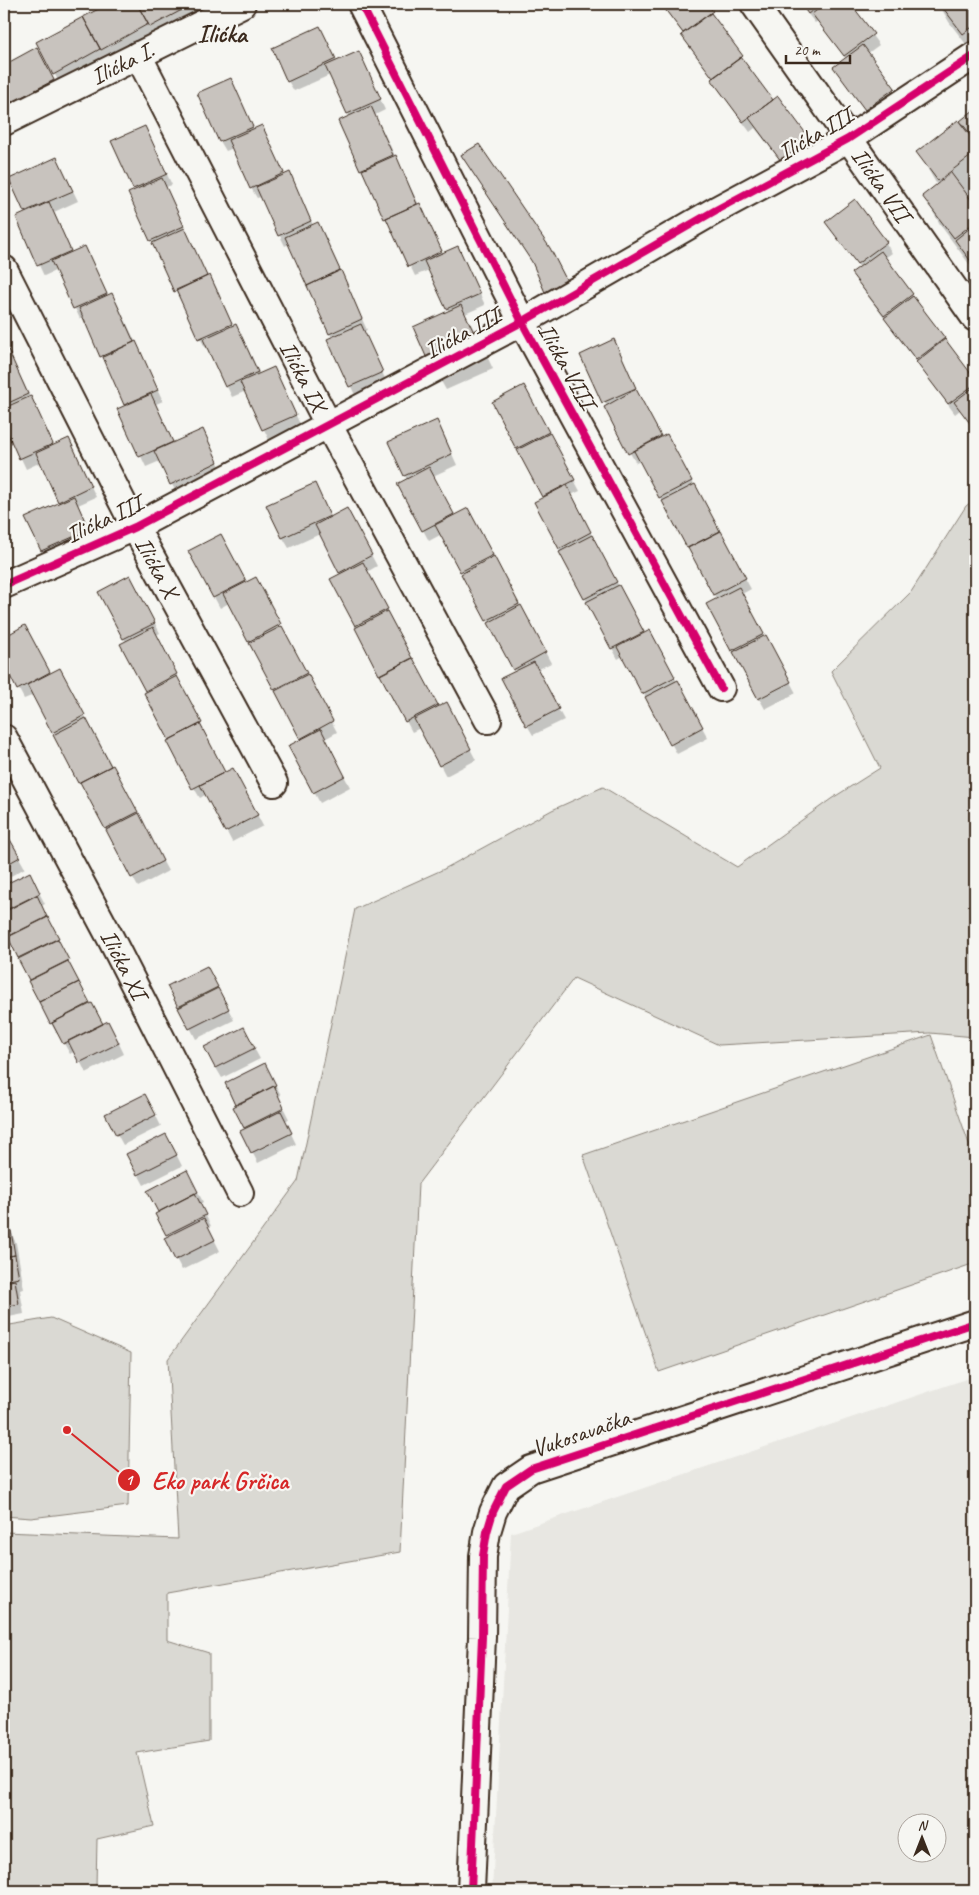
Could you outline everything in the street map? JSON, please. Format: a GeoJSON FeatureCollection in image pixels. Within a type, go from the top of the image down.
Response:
{"type":"FeatureCollection","features":[{"type":"Feature","properties":{"kind":"street","name":"Ilićka I."},"geometry":{"type":"LineString","coordinates":[[4,122],[242,4]]}},
{"type":"Feature","properties":{"kind":"street","name":"Ilićka VIII"},"geometry":{"type":"LineString","coordinates":[[361,4],[522,322],[721,688]]}},
{"type":"Feature","properties":{"kind":"street","name":"Ilićka VII"},"geometry":{"type":"LineString","coordinates":[[754,4],[975,318]]}},
{"type":"Feature","properties":{"kind":"street","name":"Ilićka IX"},"geometry":{"type":"LineString","coordinates":[[138,55],[329,426],[488,720]]}},
{"type":"Feature","properties":{"kind":"street","name":"Ilićka III"},"geometry":{"type":"LineString","coordinates":[[4,585],[135,527],[329,426],[522,322],[716,210],[848,139],[975,55]]}},
{"type":"Feature","properties":{"kind":"street","name":"Ilićka X"},"geometry":{"type":"LineString","coordinates":[[4,269],[135,527],[274,783]]}},
{"type":"Feature","properties":{"kind":"street","name":"Ilićka XI"},"geometry":{"type":"LineString","coordinates":[[4,738],[115,947],[240,1193]]}},
{"type":"Feature","properties":{"kind":"street","name":"Vukosavačka"},"geometry":{"type":"LineString","coordinates":[[471,1891],[482,1637],[483,1556],[493,1512],[506,1486],[531,1469],[975,1323]]}},
{"type":"Feature","properties":{"kind":"shaded area"},"geometry":{"type":"Polygon","coordinates":[[[975,499],[975,1037],[930,1033],[719,1045],[574,978],[418,1184],[400,1552],[167,1593],[167,1640],[209,1653],[209,1741],[137,1753],[154,1826],[97,1839],[96,1887],[83,1891],[4,1891],[4,1532],[178,1539],[168,1359],[298,1181],[355,909],[444,869],[552,810],[603,787],[737,867],[831,799],[880,768],[831,671],[911,592],[966,506],[975,499]]]}},
{"type":"Feature","properties":{"kind":"shaded area"},"geometry":{"type":"Polygon","coordinates":[[[931,1035],[975,1161],[975,1263],[659,1372],[583,1155],[931,1035]]]}},
{"type":"Feature","properties":{"kind":"shaded area"},"geometry":{"type":"Polygon","coordinates":[[[51,1318],[131,1353],[128,1506],[31,1518],[4,1516],[4,1326],[51,1318]]]}},
{"type":"Feature","properties":{"kind":"shaded area"},"geometry":{"type":"Polygon","coordinates":[[[975,1376],[975,1891],[492,1891],[511,1533],[975,1376]]]}},
{"type":"Feature","properties":{"kind":"building"},"geometry":{"type":"Polygon","coordinates":[[[108,4],[137,4],[148,24],[101,50],[83,17],[108,4]]]}},
{"type":"Feature","properties":{"kind":"building"},"geometry":{"type":"Polygon","coordinates":[[[137,4],[193,4],[150,27],[137,4]]]}},
{"type":"Feature","properties":{"kind":"building"},"geometry":{"type":"Polygon","coordinates":[[[661,4],[707,4],[713,11],[683,33],[661,4]]]}},
{"type":"Feature","properties":{"kind":"building"},"geometry":{"type":"Polygon","coordinates":[[[801,4],[821,4],[808,14],[801,4]]]}},
{"type":"Feature","properties":{"kind":"building"},"geometry":{"type":"Polygon","coordinates":[[[825,4],[851,4],[874,34],[844,56],[812,14],[825,4]]]}},
{"type":"Feature","properties":{"kind":"building"},"geometry":{"type":"Polygon","coordinates":[[[940,4],[975,4],[975,25],[963,34],[940,4]]]}},
{"type":"Feature","properties":{"kind":"building"},"geometry":{"type":"Polygon","coordinates":[[[711,13],[743,56],[713,78],[681,35],[711,13]]]}},
{"type":"Feature","properties":{"kind":"building"},"geometry":{"type":"Polygon","coordinates":[[[83,17],[100,49],[53,75],[36,42],[83,17]]]}},
{"type":"Feature","properties":{"kind":"building"},"geometry":{"type":"Polygon","coordinates":[[[320,26],[336,59],[287,82],[272,48],[320,26]]]}},
{"type":"Feature","properties":{"kind":"building"},"geometry":{"type":"Polygon","coordinates":[[[863,45],[895,88],[865,110],[833,67],[863,45]]]}},
{"type":"Feature","properties":{"kind":"building"},"geometry":{"type":"Polygon","coordinates":[[[37,47],[54,80],[7,105],[4,99],[4,65],[37,47]]]}},
{"type":"Feature","properties":{"kind":"building"},"geometry":{"type":"Polygon","coordinates":[[[359,51],[381,99],[347,114],[325,66],[359,51]]]}},
{"type":"Feature","properties":{"kind":"building"},"geometry":{"type":"Polygon","coordinates":[[[741,57],[773,100],[743,122],[711,79],[741,57]]]}},
{"type":"Feature","properties":{"kind":"building"},"geometry":{"type":"Polygon","coordinates":[[[231,78],[253,127],[219,142],[197,93],[231,78]]]}},
{"type":"Feature","properties":{"kind":"building"},"geometry":{"type":"Polygon","coordinates":[[[778,96],[810,139],[781,161],[749,118],[778,96]]]}},
{"type":"Feature","properties":{"kind":"building"},"geometry":{"type":"Polygon","coordinates":[[[371,106],[393,155],[360,170],[338,121],[371,106]]]}},
{"type":"Feature","properties":{"kind":"building"},"geometry":{"type":"Polygon","coordinates":[[[975,109],[975,140],[960,121],[975,109]]]}},
{"type":"Feature","properties":{"kind":"building"},"geometry":{"type":"Polygon","coordinates":[[[958,120],[975,142],[975,153],[938,181],[916,152],[958,120]]]}},
{"type":"Feature","properties":{"kind":"building"},"geometry":{"type":"Polygon","coordinates":[[[262,125],[284,173],[250,189],[228,140],[262,125]]]}},
{"type":"Feature","properties":{"kind":"building"},"geometry":{"type":"Polygon","coordinates":[[[145,126],[167,174],[133,189],[111,141],[145,126]]]}},
{"type":"Feature","properties":{"kind":"building"},"geometry":{"type":"Polygon","coordinates":[[[479,144],[550,248],[570,287],[547,297],[532,262],[461,155],[479,144]]]}},
{"type":"Feature","properties":{"kind":"building"},"geometry":{"type":"Polygon","coordinates":[[[396,155],[417,204],[384,219],[362,170],[396,155]]]}},
{"type":"Feature","properties":{"kind":"building"},"geometry":{"type":"Polygon","coordinates":[[[57,157],[73,191],[24,212],[9,179],[57,157]]]}},
{"type":"Feature","properties":{"kind":"building"},"geometry":{"type":"Polygon","coordinates":[[[290,172],[311,221],[278,236],[256,187],[290,172]]]}},
{"type":"Feature","properties":{"kind":"building"},"geometry":{"type":"Polygon","coordinates":[[[951,173],[975,205],[975,222],[954,238],[922,196],[951,173]]]}},
{"type":"Feature","properties":{"kind":"building"},"geometry":{"type":"Polygon","coordinates":[[[162,178],[184,226],[150,241],[128,193],[162,178]]]}},
{"type":"Feature","properties":{"kind":"building"},"geometry":{"type":"Polygon","coordinates":[[[855,199],[887,242],[857,264],[825,222],[855,199]]]}},
{"type":"Feature","properties":{"kind":"building"},"geometry":{"type":"Polygon","coordinates":[[[49,202],[71,251],[37,266],[16,217],[49,202]]]}},
{"type":"Feature","properties":{"kind":"building"},"geometry":{"type":"Polygon","coordinates":[[[420,203],[442,251],[408,267],[386,218],[420,203]]]}},
{"type":"Feature","properties":{"kind":"building"},"geometry":{"type":"Polygon","coordinates":[[[318,222],[340,270],[307,286],[285,237],[318,222]]]}},
{"type":"Feature","properties":{"kind":"building"},"geometry":{"type":"Polygon","coordinates":[[[975,224],[975,267],[955,240],[975,224]]]}},
{"type":"Feature","properties":{"kind":"building"},"geometry":{"type":"Polygon","coordinates":[[[185,228],[207,276],[174,292],[152,243],[185,228]]]}},
{"type":"Feature","properties":{"kind":"building"},"geometry":{"type":"Polygon","coordinates":[[[85,246],[107,294],[73,309],[51,261],[85,246]]]}},
{"type":"Feature","properties":{"kind":"building"},"geometry":{"type":"Polygon","coordinates":[[[458,246],[480,294],[446,309],[424,261],[458,246]]]}},
{"type":"Feature","properties":{"kind":"building"},"geometry":{"type":"Polygon","coordinates":[[[881,251],[913,294],[884,316],[851,273],[881,251]]]}},
{"type":"Feature","properties":{"kind":"building"},"geometry":{"type":"Polygon","coordinates":[[[341,270],[362,319],[329,334],[307,286],[341,270]]]}},
{"type":"Feature","properties":{"kind":"building"},"geometry":{"type":"Polygon","coordinates":[[[210,275],[232,324],[198,339],[176,290],[210,275]]]}},
{"type":"Feature","properties":{"kind":"building"},"geometry":{"type":"Polygon","coordinates":[[[112,293],[134,342],[100,357],[79,308],[112,293]]]}},
{"type":"Feature","properties":{"kind":"building"},"geometry":{"type":"Polygon","coordinates":[[[913,296],[945,338],[916,360],[884,318],[913,296]]]}},
{"type":"Feature","properties":{"kind":"building"},"geometry":{"type":"Polygon","coordinates":[[[461,305],[477,339],[428,361],[413,327],[461,305]]]}},
{"type":"Feature","properties":{"kind":"building"},"geometry":{"type":"Polygon","coordinates":[[[236,324],[258,372],[225,387],[203,339],[236,324]]]}},
{"type":"Feature","properties":{"kind":"building"},"geometry":{"type":"Polygon","coordinates":[[[361,324],[383,372],[349,387],[327,339],[361,324]]]}},
{"type":"Feature","properties":{"kind":"building"},"geometry":{"type":"Polygon","coordinates":[[[614,339],[636,388],[602,403],[580,355],[614,339]]]}},
{"type":"Feature","properties":{"kind":"building"},"geometry":{"type":"Polygon","coordinates":[[[945,339],[975,379],[975,384],[948,404],[916,362],[945,339]]]}},
{"type":"Feature","properties":{"kind":"building"},"geometry":{"type":"Polygon","coordinates":[[[136,341],[158,390],[124,405],[103,357],[136,341]]]}},
{"type":"Feature","properties":{"kind":"building"},"geometry":{"type":"Polygon","coordinates":[[[6,345],[28,394],[4,405],[4,347],[6,345]]]}},
{"type":"Feature","properties":{"kind":"building"},"geometry":{"type":"Polygon","coordinates":[[[274,367],[296,415],[262,430],[240,382],[274,367]]]}},
{"type":"Feature","properties":{"kind":"building"},"geometry":{"type":"Polygon","coordinates":[[[524,385],[549,432],[516,449],[492,402],[524,385]]]}},
{"type":"Feature","properties":{"kind":"building"},"geometry":{"type":"Polygon","coordinates":[[[975,386],[975,430],[954,402],[975,386]]]}},
{"type":"Feature","properties":{"kind":"building"},"geometry":{"type":"Polygon","coordinates":[[[636,389],[661,436],[628,454],[604,407],[636,389]]]}},
{"type":"Feature","properties":{"kind":"building"},"geometry":{"type":"Polygon","coordinates":[[[151,394],[173,442],[139,457],[117,409],[151,394]]]}},
{"type":"Feature","properties":{"kind":"building"},"geometry":{"type":"Polygon","coordinates":[[[31,396],[53,444],[19,459],[4,425],[4,408],[31,396]]]}},
{"type":"Feature","properties":{"kind":"building"},"geometry":{"type":"Polygon","coordinates":[[[437,420],[452,454],[404,476],[388,442],[437,420]]]}},
{"type":"Feature","properties":{"kind":"building"},"geometry":{"type":"Polygon","coordinates":[[[203,429],[218,462],[170,485],[154,451],[203,429]]]}},
{"type":"Feature","properties":{"kind":"building"},"geometry":{"type":"Polygon","coordinates":[[[550,433],[575,480],[542,497],[517,450],[550,433]]]}},
{"type":"Feature","properties":{"kind":"building"},"geometry":{"type":"Polygon","coordinates":[[[667,434],[692,481],[659,498],[634,451],[667,434]]]}},
{"type":"Feature","properties":{"kind":"building"},"geometry":{"type":"Polygon","coordinates":[[[69,438],[91,486],[58,502],[36,453],[69,438]]]}},
{"type":"Feature","properties":{"kind":"building"},"geometry":{"type":"Polygon","coordinates":[[[429,467],[454,514],[422,531],[397,484],[429,467]]]}},
{"type":"Feature","properties":{"kind":"building"},"geometry":{"type":"Polygon","coordinates":[[[315,483],[330,516],[282,538],[266,505],[315,483]]]}},
{"type":"Feature","properties":{"kind":"building"},"geometry":{"type":"Polygon","coordinates":[[[695,484],[720,531],[687,548],[662,501],[695,484]]]}},
{"type":"Feature","properties":{"kind":"building"},"geometry":{"type":"Polygon","coordinates":[[[567,485],[591,532],[559,549],[534,502],[567,485]]]}},
{"type":"Feature","properties":{"kind":"building"},"geometry":{"type":"Polygon","coordinates":[[[74,496],[89,530],[41,551],[25,518],[74,496]]]}},
{"type":"Feature","properties":{"kind":"building"},"geometry":{"type":"Polygon","coordinates":[[[347,508],[372,555],[339,573],[315,525],[347,508]]]}},
{"type":"Feature","properties":{"kind":"building"},"geometry":{"type":"Polygon","coordinates":[[[468,508],[493,555],[460,572],[435,525],[468,508]]]}},
{"type":"Feature","properties":{"kind":"building"},"geometry":{"type":"Polygon","coordinates":[[[721,531],[746,578],[713,595],[688,548],[721,531]]]}},
{"type":"Feature","properties":{"kind":"building"},"geometry":{"type":"Polygon","coordinates":[[[221,534],[246,581],[213,598],[188,551],[221,534]]]}},
{"type":"Feature","properties":{"kind":"building"},"geometry":{"type":"Polygon","coordinates":[[[592,535],[617,582],[584,599],[559,552],[592,535]]]}},
{"type":"Feature","properties":{"kind":"building"},"geometry":{"type":"Polygon","coordinates":[[[494,556],[519,604],[486,621],[461,574],[494,556]]]}},
{"type":"Feature","properties":{"kind":"building"},"geometry":{"type":"Polygon","coordinates":[[[363,562],[388,609],[355,626],[330,579],[363,562]]]}},
{"type":"Feature","properties":{"kind":"building"},"geometry":{"type":"Polygon","coordinates":[[[130,575],[155,623],[123,639],[98,592],[130,575]]]}},
{"type":"Feature","properties":{"kind":"building"},"geometry":{"type":"Polygon","coordinates":[[[256,577],[281,624],[248,642],[223,594],[256,577]]]}},
{"type":"Feature","properties":{"kind":"building"},"geometry":{"type":"Polygon","coordinates":[[[619,585],[644,632],[611,649],[586,602],[619,585]]]}},
{"type":"Feature","properties":{"kind":"building"},"geometry":{"type":"Polygon","coordinates":[[[739,587],[764,634],[731,651],[706,604],[739,587]]]}},
{"type":"Feature","properties":{"kind":"building"},"geometry":{"type":"Polygon","coordinates":[[[521,605],[546,652],[513,670],[488,623],[521,605]]]}},
{"type":"Feature","properties":{"kind":"building"},"geometry":{"type":"Polygon","coordinates":[[[387,611],[412,658],[379,675],[355,628],[387,611]]]}},
{"type":"Feature","properties":{"kind":"building"},"geometry":{"type":"Polygon","coordinates":[[[25,625],[50,672],[17,690],[4,664],[4,637],[25,625]]]}},
{"type":"Feature","properties":{"kind":"building"},"geometry":{"type":"Polygon","coordinates":[[[282,626],[307,673],[274,690],[249,643],[282,626]]]}},
{"type":"Feature","properties":{"kind":"building"},"geometry":{"type":"Polygon","coordinates":[[[153,627],[177,674],[145,691],[120,644],[153,627]]]}},
{"type":"Feature","properties":{"kind":"building"},"geometry":{"type":"Polygon","coordinates":[[[650,630],[675,677],[642,694],[617,647],[650,630]]]}},
{"type":"Feature","properties":{"kind":"building"},"geometry":{"type":"Polygon","coordinates":[[[766,635],[791,682],[758,699],[733,652],[766,635]]]}},
{"type":"Feature","properties":{"kind":"building"},"geometry":{"type":"Polygon","coordinates":[[[413,658],[438,705],[405,722],[380,675],[413,658]]]}},
{"type":"Feature","properties":{"kind":"building"},"geometry":{"type":"Polygon","coordinates":[[[534,662],[559,709],[526,726],[501,678],[534,662]]]}},
{"type":"Feature","properties":{"kind":"building"},"geometry":{"type":"Polygon","coordinates":[[[60,668],[85,715],[52,733],[27,685],[60,668]]]}},
{"type":"Feature","properties":{"kind":"building"},"geometry":{"type":"Polygon","coordinates":[[[308,674],[333,721],[300,739],[275,691],[308,674]]]}},
{"type":"Feature","properties":{"kind":"building"},"geometry":{"type":"Polygon","coordinates":[[[177,676],[202,723],[169,740],[144,693],[177,676]]]}},
{"type":"Feature","properties":{"kind":"building"},"geometry":{"type":"Polygon","coordinates":[[[678,680],[703,727],[670,745],[645,697],[678,680]]]}},
{"type":"Feature","properties":{"kind":"building"},"geometry":{"type":"Polygon","coordinates":[[[447,702],[471,749],[439,766],[414,719],[447,702]]]}},
{"type":"Feature","properties":{"kind":"building"},"geometry":{"type":"Polygon","coordinates":[[[86,718],[111,766],[78,783],[53,735],[86,718]]]}},
{"type":"Feature","properties":{"kind":"building"},"geometry":{"type":"Polygon","coordinates":[[[200,724],[225,772],[192,789],[167,741],[200,724]]]}},
{"type":"Feature","properties":{"kind":"building"},"geometry":{"type":"Polygon","coordinates":[[[321,729],[345,776],[313,793],[288,746],[321,729]]]}},
{"type":"Feature","properties":{"kind":"building"},"geometry":{"type":"Polygon","coordinates":[[[113,765],[138,812],[105,829],[80,782],[113,765]]]}},
{"type":"Feature","properties":{"kind":"building"},"geometry":{"type":"Polygon","coordinates":[[[233,768],[258,815],[225,832],[200,785],[233,768]]]}},
{"type":"Feature","properties":{"kind":"building"},"geometry":{"type":"Polygon","coordinates":[[[139,813],[163,861],[131,878],[106,830],[139,813]]]}},
{"type":"Feature","properties":{"kind":"building"},"geometry":{"type":"Polygon","coordinates":[[[4,829],[20,857],[4,866],[4,829]]]}},
{"type":"Feature","properties":{"kind":"building"},"geometry":{"type":"Polygon","coordinates":[[[30,872],[40,893],[4,911],[4,885],[30,872]]]}},
{"type":"Feature","properties":{"kind":"building"},"geometry":{"type":"Polygon","coordinates":[[[37,895],[47,917],[7,937],[4,930],[4,912],[37,895]]]}},
{"type":"Feature","properties":{"kind":"building"},"geometry":{"type":"Polygon","coordinates":[[[48,917],[59,938],[18,958],[8,937],[48,917]]]}},
{"type":"Feature","properties":{"kind":"building"},"geometry":{"type":"Polygon","coordinates":[[[58,939],[69,960],[29,980],[18,959],[58,939]]]}},
{"type":"Feature","properties":{"kind":"building"},"geometry":{"type":"Polygon","coordinates":[[[68,961],[79,982],[39,1002],[28,981],[68,961]]]}},
{"type":"Feature","properties":{"kind":"building"},"geometry":{"type":"Polygon","coordinates":[[[207,966],[218,987],[178,1007],[167,986],[207,966]]]}},
{"type":"Feature","properties":{"kind":"building"},"geometry":{"type":"Polygon","coordinates":[[[79,982],[90,1003],[50,1024],[39,1002],[79,982]]]}},
{"type":"Feature","properties":{"kind":"building"},"geometry":{"type":"Polygon","coordinates":[[[218,988],[229,1009],[189,1029],[178,1008],[218,988]]]}},
{"type":"Feature","properties":{"kind":"building"},"geometry":{"type":"Polygon","coordinates":[[[92,1003],[103,1024],[63,1044],[52,1023],[92,1003]]]}},
{"type":"Feature","properties":{"kind":"building"},"geometry":{"type":"Polygon","coordinates":[[[108,1021],[119,1043],[79,1063],[68,1041],[108,1021]]]}},
{"type":"Feature","properties":{"kind":"building"},"geometry":{"type":"Polygon","coordinates":[[[244,1027],[255,1048],[215,1068],[204,1047],[244,1027]]]}},
{"type":"Feature","properties":{"kind":"building"},"geometry":{"type":"Polygon","coordinates":[[[265,1063],[276,1085],[235,1105],[225,1083],[265,1063]]]}},
{"type":"Feature","properties":{"kind":"building"},"geometry":{"type":"Polygon","coordinates":[[[274,1086],[284,1108],[244,1128],[233,1107],[274,1086]]]}},
{"type":"Feature","properties":{"kind":"building"},"geometry":{"type":"Polygon","coordinates":[[[145,1094],[156,1115],[116,1135],[105,1114],[145,1094]]]}},
{"type":"Feature","properties":{"kind":"building"},"geometry":{"type":"Polygon","coordinates":[[[281,1111],[292,1133],[251,1153],[240,1131],[281,1111]]]}},
{"type":"Feature","properties":{"kind":"building"},"geometry":{"type":"Polygon","coordinates":[[[166,1134],[177,1155],[137,1175],[126,1154],[166,1134]]]}},
{"type":"Feature","properties":{"kind":"building"},"geometry":{"type":"Polygon","coordinates":[[[187,1170],[198,1192],[158,1212],[147,1191],[187,1170]]]}},
{"type":"Feature","properties":{"kind":"building"},"geometry":{"type":"Polygon","coordinates":[[[195,1193],[206,1215],[166,1235],[155,1214],[195,1193]]]}},
{"type":"Feature","properties":{"kind":"building"},"geometry":{"type":"Polygon","coordinates":[[[4,1207],[9,1231],[4,1232],[4,1207]]]}},
{"type":"Feature","properties":{"kind":"building"},"geometry":{"type":"Polygon","coordinates":[[[204,1218],[215,1240],[175,1260],[164,1238],[204,1218]]]}},
{"type":"Feature","properties":{"kind":"building"},"geometry":{"type":"Polygon","coordinates":[[[11,1231],[15,1255],[4,1257],[4,1232],[11,1231]]]}},
{"type":"Feature","properties":{"kind":"building"},"geometry":{"type":"Polygon","coordinates":[[[15,1255],[19,1278],[4,1281],[4,1257],[15,1255]]]}},
{"type":"Feature","properties":{"kind":"building"},"geometry":{"type":"Polygon","coordinates":[[[15,1280],[19,1304],[4,1307],[4,1282],[15,1280]]]}},
{"type":"Feature","properties":{"kind":"cycle path"},"geometry":{"type":"LineString","coordinates":[[361,4],[522,322],[721,688]]}},
{"type":"Feature","properties":{"kind":"cycle path"},"geometry":{"type":"LineString","coordinates":[[4,585],[135,527],[522,322],[716,210],[848,139],[975,55]]}},
{"type":"Feature","properties":{"kind":"cycle path"},"geometry":{"type":"LineString","coordinates":[[471,1891],[482,1637],[483,1556],[493,1512],[506,1486],[531,1469],[975,1323]]}},
{"type":"Feature","properties":{"kind":"place","name":"Eko park Grčica"},"geometry":{"type":"Point","coordinates":[67,1430]}},
{"type":"Feature","properties":{"kind":"district","name":"Ilićka"},"geometry":{"type":"Point","coordinates":[222,33]}}]}
